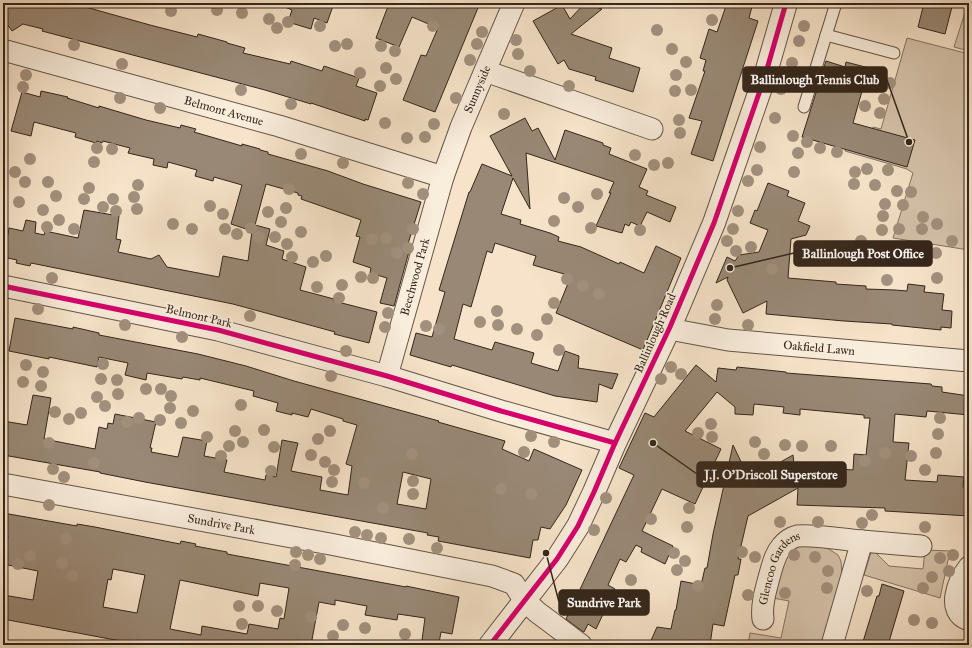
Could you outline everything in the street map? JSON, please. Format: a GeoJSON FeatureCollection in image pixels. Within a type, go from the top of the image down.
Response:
{"type":"FeatureCollection","features":[{"type":"Feature","properties":{"kind":"street","name":"Sunnyside"},"geometry":{"type":"LineString","coordinates":[[442,177],[461,127],[514,3]]}},
{"type":"Feature","properties":{"kind":"street","name":"Ballinlough Road"},"geometry":{"type":"LineString","coordinates":[[490,645],[557,559],[578,526],[615,443],[670,327],[717,215],[762,84],[786,3]]}},
{"type":"Feature","properties":{"kind":"street","name":"Belmont Avenue"},"geometry":{"type":"LineString","coordinates":[[3,50],[279,126],[442,177]]}},
{"type":"Feature","properties":{"kind":"street"},"geometry":{"type":"LineString","coordinates":[[485,71],[652,129]]}},
{"type":"Feature","properties":{"kind":"street","name":"Beechwood Park"},"geometry":{"type":"LineString","coordinates":[[387,376],[442,177]]}},
{"type":"Feature","properties":{"kind":"street","name":"Belmont Park"},"geometry":{"type":"LineString","coordinates":[[3,286],[218,330],[387,376],[501,411],[615,443]]}},
{"type":"Feature","properties":{"kind":"street","name":"Oakfield Lawn"},"geometry":{"type":"LineString","coordinates":[[670,327],[680,331],[728,340],[969,361]]}},
{"type":"Feature","properties":{"kind":"street","name":"Sundrive Park"},"geometry":{"type":"LineString","coordinates":[[3,484],[488,575],[514,584],[524,600],[581,645]]}},
{"type":"Feature","properties":{"kind":"street","name":"Glencoo Gardens"},"geometry":{"type":"LineString","coordinates":[[763,620],[762,609],[768,579],[775,556],[783,544],[797,536],[921,546]]}},
{"type":"Feature","properties":{"kind":"street"},"geometry":{"type":"LineString","coordinates":[[832,645],[862,541]]}},
{"type":"Feature","properties":{"kind":"street"},"geometry":{"type":"LineString","coordinates":[[969,567],[962,575],[957,586],[956,598],[956,610],[961,616],[969,620]]}},
{"type":"Feature","properties":{"kind":"lane"},"geometry":{"type":"LineString","coordinates":[[804,107],[836,3]]}},
{"type":"Feature","properties":{"kind":"lane"},"geometry":{"type":"LineString","coordinates":[[826,35],[894,53]]}},
{"type":"Feature","properties":{"kind":"shaded area"},"geometry":{"type":"Polygon","coordinates":[[[969,3],[969,51],[954,47],[969,3]]]}},
{"type":"Feature","properties":{"kind":"shaded area"},"geometry":{"type":"Polygon","coordinates":[[[907,38],[969,54],[969,250],[893,238],[913,173],[907,169],[845,151],[852,127],[872,132],[873,127],[881,129],[907,38]]]}},
{"type":"Feature","properties":{"kind":"shaded area"},"geometry":{"type":"Polygon","coordinates":[[[804,545],[824,546],[838,555],[841,561],[842,574],[822,645],[748,645],[750,633],[781,638],[789,601],[773,598],[783,557],[796,547],[804,545]]]}},
{"type":"Feature","properties":{"kind":"shaded area"},"geometry":{"type":"Polygon","coordinates":[[[872,549],[889,566],[923,569],[925,550],[950,551],[940,598],[864,575],[872,549]]]}},
{"type":"Feature","properties":{"kind":"building"},"geometry":{"type":"Polygon","coordinates":[[[3,3],[35,3],[48,7],[49,3],[83,3],[82,6],[150,25],[197,37],[198,34],[227,42],[245,48],[243,53],[290,64],[291,61],[322,71],[324,66],[359,78],[356,86],[377,93],[368,120],[365,119],[365,121],[311,103],[42,31],[43,29],[23,24],[12,31],[3,18],[3,3]]]}},
{"type":"Feature","properties":{"kind":"building"},"geometry":{"type":"Polygon","coordinates":[[[278,3],[334,3],[327,23],[314,18],[311,29],[288,22],[292,10],[278,3]]]}},
{"type":"Feature","properties":{"kind":"building"},"geometry":{"type":"Polygon","coordinates":[[[380,3],[480,3],[435,112],[403,100],[421,55],[426,56],[438,28],[412,17],[399,47],[376,38],[388,6],[380,3]]]}},
{"type":"Feature","properties":{"kind":"building"},"geometry":{"type":"Polygon","coordinates":[[[727,3],[753,3],[749,18],[758,21],[713,161],[691,154],[702,121],[689,118],[705,71],[703,71],[706,60],[700,58],[709,29],[717,32],[727,3]]]}},
{"type":"Feature","properties":{"kind":"building"},"geometry":{"type":"Polygon","coordinates":[[[924,3],[953,3],[945,34],[918,27],[924,3]]]}},
{"type":"Feature","properties":{"kind":"building"},"geometry":{"type":"Polygon","coordinates":[[[584,4],[602,9],[571,34],[612,48],[609,58],[640,68],[633,92],[595,80],[596,77],[569,69],[564,60],[558,64],[533,21],[562,5],[570,19],[584,4]]]}},
{"type":"Feature","properties":{"kind":"building"},"geometry":{"type":"Polygon","coordinates":[[[826,61],[845,67],[846,62],[869,68],[868,71],[879,74],[875,88],[864,84],[853,123],[915,140],[907,167],[802,137],[826,61]]]}},
{"type":"Feature","properties":{"kind":"building"},"geometry":{"type":"Polygon","coordinates":[[[41,91],[68,97],[67,98],[99,108],[99,106],[146,120],[180,128],[181,125],[196,129],[194,132],[242,146],[242,144],[260,149],[268,152],[268,154],[328,171],[363,184],[421,202],[407,247],[410,248],[394,306],[380,303],[387,278],[370,273],[371,268],[353,262],[360,237],[356,236],[361,220],[301,199],[302,196],[298,195],[298,193],[266,184],[255,225],[270,229],[266,245],[284,251],[282,259],[306,267],[300,290],[334,299],[334,301],[377,312],[369,343],[334,334],[335,332],[233,304],[31,263],[30,266],[16,263],[17,260],[3,257],[3,234],[8,235],[9,228],[23,231],[26,220],[36,222],[35,233],[44,235],[45,231],[78,238],[84,210],[119,216],[116,239],[121,240],[118,252],[151,259],[159,255],[167,267],[219,277],[223,256],[248,261],[252,231],[231,224],[242,185],[214,177],[213,181],[195,176],[197,170],[168,162],[167,168],[153,165],[154,159],[128,153],[130,148],[103,141],[102,143],[97,141],[96,143],[75,137],[76,133],[34,122],[31,136],[11,131],[22,92],[40,97],[41,91]]]}},
{"type":"Feature","properties":{"kind":"building"},"geometry":{"type":"Polygon","coordinates":[[[525,118],[532,131],[538,128],[555,160],[565,130],[603,143],[603,145],[611,148],[609,154],[647,169],[639,187],[648,191],[646,195],[676,207],[670,222],[647,212],[640,226],[631,222],[629,226],[625,224],[622,233],[596,226],[611,193],[609,193],[614,182],[526,153],[530,209],[513,178],[501,214],[521,220],[520,224],[550,233],[559,237],[558,241],[581,247],[619,264],[620,262],[644,273],[656,246],[681,258],[643,350],[556,313],[571,276],[533,265],[536,256],[495,243],[492,253],[487,251],[471,307],[463,304],[454,339],[492,350],[495,342],[534,353],[531,363],[558,371],[565,351],[579,356],[578,368],[618,374],[612,389],[599,384],[597,402],[555,396],[452,365],[451,367],[410,355],[416,333],[432,337],[445,292],[439,290],[469,192],[482,164],[512,176],[490,136],[525,118]]]}},
{"type":"Feature","properties":{"kind":"building"},"geometry":{"type":"Polygon","coordinates":[[[768,183],[789,191],[787,196],[805,203],[798,221],[810,226],[806,235],[791,239],[788,278],[866,286],[866,289],[907,291],[908,284],[925,286],[924,292],[944,294],[942,310],[952,311],[951,328],[941,327],[941,330],[892,324],[766,314],[767,301],[743,313],[727,280],[728,277],[716,283],[727,257],[735,261],[739,255],[759,252],[768,230],[750,223],[755,210],[757,211],[768,183]]]}},
{"type":"Feature","properties":{"kind":"building"},"geometry":{"type":"Polygon","coordinates":[[[15,318],[73,329],[73,327],[99,333],[99,335],[198,354],[246,366],[505,441],[502,449],[529,461],[534,449],[582,470],[566,505],[550,529],[541,527],[538,540],[533,540],[530,558],[438,541],[439,537],[427,535],[428,533],[3,455],[3,421],[27,425],[33,395],[51,398],[44,439],[95,449],[99,427],[107,429],[108,423],[113,424],[115,414],[156,422],[150,448],[152,448],[151,452],[178,457],[183,437],[207,441],[204,456],[227,460],[224,472],[265,480],[266,475],[276,477],[282,440],[298,443],[291,471],[322,477],[320,490],[348,495],[352,466],[346,464],[357,425],[311,409],[308,417],[276,411],[278,403],[253,396],[254,391],[200,378],[200,380],[183,377],[182,379],[147,373],[146,380],[125,375],[128,363],[99,357],[97,367],[49,357],[49,359],[9,351],[15,318]],[[403,472],[397,504],[426,509],[431,479],[403,472]]]}},
{"type":"Feature","properties":{"kind":"building"},"geometry":{"type":"Polygon","coordinates":[[[696,365],[716,382],[718,368],[736,370],[737,367],[786,373],[931,384],[932,386],[942,387],[942,392],[969,396],[969,415],[927,411],[926,417],[895,414],[893,442],[909,443],[905,480],[937,482],[938,475],[964,477],[963,487],[969,488],[969,516],[885,511],[885,508],[797,505],[798,488],[748,516],[738,559],[741,559],[738,575],[735,575],[724,626],[713,624],[710,645],[649,645],[657,627],[671,629],[681,581],[701,585],[705,568],[707,568],[733,445],[746,472],[749,471],[752,478],[793,455],[795,473],[827,475],[827,468],[853,470],[854,454],[866,455],[870,418],[864,418],[864,415],[800,409],[800,415],[783,413],[784,407],[754,404],[753,415],[735,414],[735,407],[717,392],[685,431],[721,449],[695,504],[662,489],[642,531],[673,546],[665,564],[641,552],[642,548],[636,545],[626,562],[620,559],[608,585],[615,589],[596,629],[588,624],[584,632],[582,631],[566,619],[634,475],[619,468],[645,413],[654,417],[696,365]]]}},
{"type":"Feature","properties":{"kind":"building"},"geometry":{"type":"Polygon","coordinates":[[[3,513],[77,526],[77,524],[95,527],[180,544],[181,541],[196,544],[195,546],[227,552],[227,554],[459,597],[452,634],[441,632],[439,643],[422,640],[425,618],[398,614],[397,620],[365,615],[367,606],[335,600],[335,605],[319,602],[311,645],[142,645],[3,619],[3,595],[33,600],[38,571],[3,564],[8,536],[3,535],[3,513]],[[113,569],[111,580],[108,579],[103,607],[137,613],[145,575],[113,569]],[[180,580],[170,629],[201,635],[202,626],[247,634],[249,624],[278,629],[280,618],[284,619],[289,588],[260,583],[258,596],[180,580]]]}},
{"type":"Feature","properties":{"kind":"building"},"geometry":{"type":"Polygon","coordinates":[[[882,584],[904,591],[888,645],[862,645],[877,596],[879,596],[882,584]]]}},
{"type":"Feature","properties":{"kind":"cycle path"},"geometry":{"type":"LineString","coordinates":[[490,645],[557,559],[578,526],[594,492],[615,443],[670,327],[714,223],[765,76],[786,3]]}},
{"type":"Feature","properties":{"kind":"cycle path"},"geometry":{"type":"LineString","coordinates":[[3,286],[218,330],[387,376],[501,411],[615,443]]}},
{"type":"Feature","properties":{"kind":"place","name":"Ballinlough Tennis Club"},"geometry":{"type":"Point","coordinates":[909,142]}},
{"type":"Feature","properties":{"kind":"place","name":"Ballinlough Post Office"},"geometry":{"type":"Point","coordinates":[730,268]}},
{"type":"Feature","properties":{"kind":"place","name":"J.J. O'Driscoll Superstore"},"geometry":{"type":"Point","coordinates":[653,443]}},
{"type":"Feature","properties":{"kind":"place","name":"Sundrive Park"},"geometry":{"type":"Point","coordinates":[546,553]}}]}
